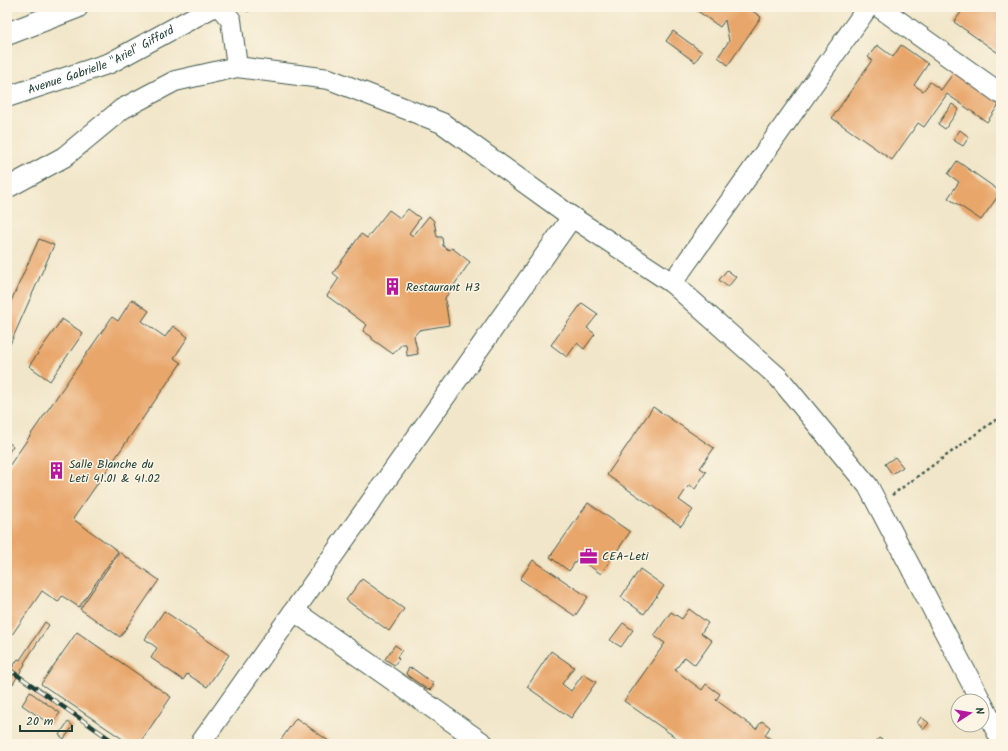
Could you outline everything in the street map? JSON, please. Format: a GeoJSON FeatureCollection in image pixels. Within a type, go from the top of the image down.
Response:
{"type":"FeatureCollection","features":[{"type":"Feature","properties":{"kind":"highway"},"geometry":{"type":"LineString","coordinates":[[7,34],[77,7]]}},
{"type":"Feature","properties":{"kind":"street","name":"Avenue Gabrielle \"Ariel\" Giffard"},"geometry":{"type":"LineString","coordinates":[[7,97],[110,63],[213,7]]}},
{"type":"Feature","properties":{"kind":"street"},"geometry":{"type":"LineString","coordinates":[[220,7],[231,20],[237,68]]}},
{"type":"Feature","properties":{"kind":"street"},"geometry":{"type":"LineString","coordinates":[[672,283],[868,7]]}},
{"type":"Feature","properties":{"kind":"street"},"geometry":{"type":"LineString","coordinates":[[879,7],[1001,94]]}},
{"type":"Feature","properties":{"kind":"street"},"geometry":{"type":"LineString","coordinates":[[7,188],[64,157],[122,109],[175,81],[237,68],[329,79],[442,123],[572,217],[672,283],[779,378],[868,486],[976,693]]}},
{"type":"Feature","properties":{"kind":"street"},"geometry":{"type":"LineString","coordinates":[[200,744],[572,217]]}},
{"type":"Feature","properties":{"kind":"street"},"geometry":{"type":"LineString","coordinates":[[294,610],[484,744]]}},
{"type":"Feature","properties":{"kind":"street"},"geometry":{"type":"LineString","coordinates":[[990,719],[1001,740]]}},
{"type":"Feature","properties":{"kind":"path"},"geometry":{"type":"LineString","coordinates":[[878,505],[998,418],[1001,414]]}},
{"type":"Feature","properties":{"kind":"building"},"geometry":{"type":"Polygon","coordinates":[[[640,7],[650,7],[647,12],[640,7]]]}},
{"type":"Feature","properties":{"kind":"building"},"geometry":{"type":"Polygon","coordinates":[[[692,7],[747,7],[761,17],[728,65],[718,57],[729,41],[725,20],[720,27],[692,7]]]}},
{"type":"Feature","properties":{"kind":"building"},"geometry":{"type":"Polygon","coordinates":[[[965,7],[1001,7],[1001,55],[954,22],[965,7]]]}},
{"type":"Feature","properties":{"kind":"building"},"geometry":{"type":"Polygon","coordinates":[[[673,31],[702,52],[695,62],[666,41],[673,31]]]}},
{"type":"Feature","properties":{"kind":"building"},"geometry":{"type":"Polygon","coordinates":[[[877,45],[893,57],[901,45],[928,64],[914,85],[923,91],[930,82],[941,90],[955,71],[1000,103],[987,122],[947,94],[924,127],[918,123],[892,160],[832,118],[872,60],[868,57],[877,45]]]}},
{"type":"Feature","properties":{"kind":"building"},"geometry":{"type":"Polygon","coordinates":[[[952,104],[959,109],[945,129],[938,124],[952,104]]]}},
{"type":"Feature","properties":{"kind":"building"},"geometry":{"type":"Polygon","coordinates":[[[960,130],[969,137],[963,146],[953,140],[960,130]]]}},
{"type":"Feature","properties":{"kind":"building"},"geometry":{"type":"Polygon","coordinates":[[[957,161],[1001,192],[981,220],[948,198],[959,182],[948,174],[957,161]]]}},
{"type":"Feature","properties":{"kind":"building","name":"Restaurant H3"},"geometry":{"type":"Polygon","coordinates":[[[408,209],[420,218],[409,233],[413,236],[429,216],[434,221],[437,237],[442,237],[443,246],[449,250],[452,248],[470,262],[445,298],[449,325],[419,330],[414,336],[418,354],[407,356],[406,344],[402,344],[393,354],[363,331],[367,325],[327,296],[339,278],[333,273],[361,234],[367,238],[389,210],[400,218],[408,209]]]}},
{"type":"Feature","properties":{"kind":"building"},"geometry":{"type":"Polygon","coordinates":[[[39,239],[54,245],[7,351],[7,310],[39,239]]]}},
{"type":"Feature","properties":{"kind":"building"},"geometry":{"type":"Polygon","coordinates":[[[727,270],[736,277],[728,287],[719,280],[727,270]]]}},
{"type":"Feature","properties":{"kind":"building","name":"Salle Blanche du Leti 41.01 & 41.02"},"geometry":{"type":"Polygon","coordinates":[[[132,299],[149,311],[142,321],[165,337],[173,326],[188,337],[174,358],[181,363],[73,519],[118,551],[79,607],[62,596],[58,602],[42,591],[7,642],[7,469],[112,317],[118,321],[132,299]]]}},
{"type":"Feature","properties":{"kind":"building"},"geometry":{"type":"Polygon","coordinates":[[[582,303],[598,314],[587,328],[595,334],[584,349],[577,343],[567,357],[551,345],[582,303]]]}},
{"type":"Feature","properties":{"kind":"building"},"geometry":{"type":"Polygon","coordinates":[[[62,319],[83,333],[50,381],[29,366],[62,319]]]}},
{"type":"Feature","properties":{"kind":"building"},"geometry":{"type":"Polygon","coordinates":[[[653,407],[714,448],[700,468],[706,472],[695,489],[689,485],[679,500],[693,510],[681,526],[607,475],[653,407]]]}},
{"type":"Feature","properties":{"kind":"building"},"geometry":{"type":"Polygon","coordinates":[[[7,441],[13,446],[7,455],[7,441]]]}},
{"type":"Feature","properties":{"kind":"building"},"geometry":{"type":"Polygon","coordinates":[[[895,457],[903,467],[892,474],[885,464],[895,457]]]}},
{"type":"Feature","properties":{"kind":"building"},"geometry":{"type":"Polygon","coordinates":[[[588,503],[630,532],[601,574],[578,558],[569,571],[550,557],[588,503]]]}},
{"type":"Feature","properties":{"kind":"building"},"geometry":{"type":"Polygon","coordinates":[[[119,552],[159,580],[120,637],[80,609],[119,552]]]}},
{"type":"Feature","properties":{"kind":"building"},"geometry":{"type":"Polygon","coordinates":[[[533,560],[588,597],[575,616],[520,579],[533,560]]]}},
{"type":"Feature","properties":{"kind":"building"},"geometry":{"type":"Polygon","coordinates":[[[640,569],[664,586],[644,614],[621,597],[640,569]]]}},
{"type":"Feature","properties":{"kind":"building"},"geometry":{"type":"Polygon","coordinates":[[[362,579],[404,609],[389,631],[346,600],[362,579]]]}},
{"type":"Feature","properties":{"kind":"building"},"geometry":{"type":"Polygon","coordinates":[[[689,609],[708,623],[701,633],[712,641],[695,665],[685,657],[675,670],[702,690],[706,684],[720,694],[716,700],[756,729],[762,721],[770,727],[765,735],[777,744],[685,744],[624,701],[665,643],[654,636],[671,612],[682,619],[689,609]]]}},
{"type":"Feature","properties":{"kind":"building"},"geometry":{"type":"Polygon","coordinates":[[[164,611],[229,655],[207,687],[187,674],[183,680],[151,658],[157,648],[145,639],[164,611]]]}},
{"type":"Feature","properties":{"kind":"building"},"geometry":{"type":"Polygon","coordinates":[[[45,622],[49,625],[24,663],[25,664],[13,684],[7,680],[7,675],[18,659],[20,660],[45,622]]]}},
{"type":"Feature","properties":{"kind":"building"},"geometry":{"type":"Polygon","coordinates":[[[623,623],[633,630],[621,647],[610,640],[623,623]]]}},
{"type":"Feature","properties":{"kind":"building"},"geometry":{"type":"Polygon","coordinates":[[[77,632],[171,697],[139,744],[130,744],[41,684],[77,632]]]}},
{"type":"Feature","properties":{"kind":"building"},"geometry":{"type":"Polygon","coordinates":[[[395,645],[402,650],[397,657],[399,659],[394,665],[385,659],[395,645]]]}},
{"type":"Feature","properties":{"kind":"building"},"geometry":{"type":"Polygon","coordinates":[[[551,651],[574,667],[562,684],[571,691],[583,674],[596,682],[571,718],[527,687],[551,651]]]}},
{"type":"Feature","properties":{"kind":"building"},"geometry":{"type":"Polygon","coordinates":[[[409,668],[412,668],[433,683],[432,684],[434,685],[430,690],[407,675],[406,673],[409,668]]]}},
{"type":"Feature","properties":{"kind":"building"},"geometry":{"type":"Polygon","coordinates":[[[30,692],[60,713],[51,725],[22,705],[30,692]]]}},
{"type":"Feature","properties":{"kind":"building"},"geometry":{"type":"Polygon","coordinates":[[[921,717],[929,723],[924,729],[917,723],[921,717]]]}},
{"type":"Feature","properties":{"kind":"building"},"geometry":{"type":"Polygon","coordinates":[[[296,718],[333,744],[278,744],[296,718]]]}},
{"type":"Feature","properties":{"kind":"building"},"geometry":{"type":"Polygon","coordinates":[[[68,722],[73,726],[64,739],[59,735],[68,722]]]}},
{"type":"Feature","properties":{"kind":"building"},"geometry":{"type":"Polygon","coordinates":[[[879,738],[888,744],[874,744],[879,738]]]}},
{"type":"Feature","properties":{"kind":"railway"},"geometry":{"type":"LineString","coordinates":[[7,668],[117,744]]}},
{"type":"Feature","properties":{"kind":"place","name":"Restaurant H3"},"geometry":{"type":"Point","coordinates":[393,287]}},
{"type":"Feature","properties":{"kind":"place","name":"Salle Blanche du Leti 41.01 & 41.02"},"geometry":{"type":"Point","coordinates":[56,471]}},
{"type":"Feature","properties":{"kind":"place","name":"CEA-Leti"},"geometry":{"type":"Point","coordinates":[589,556]}}]}
